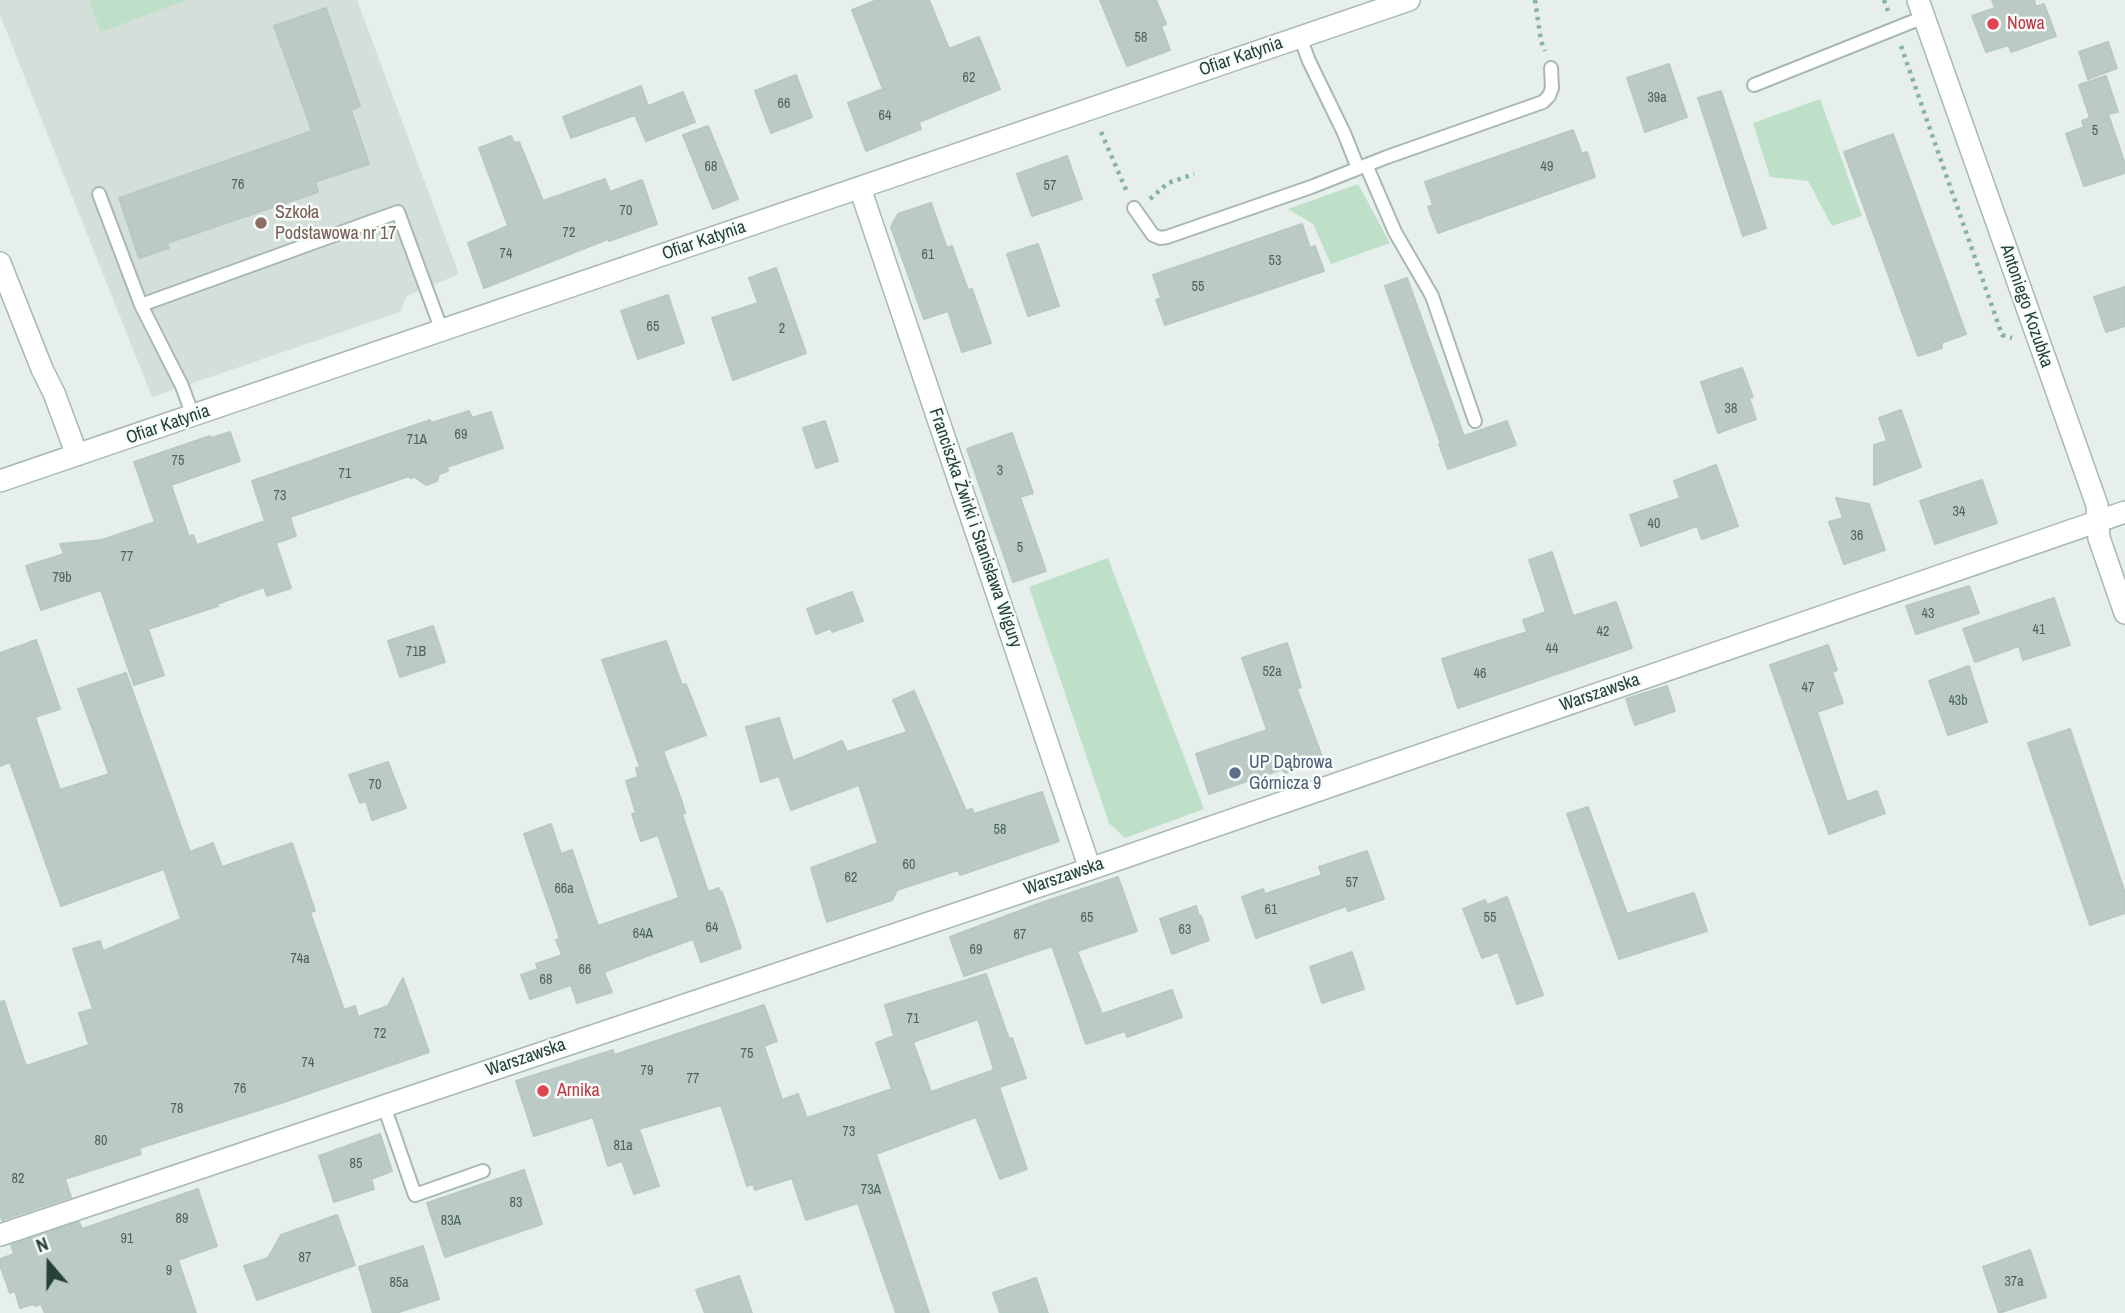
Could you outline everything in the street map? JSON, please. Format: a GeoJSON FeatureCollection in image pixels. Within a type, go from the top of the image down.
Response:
{"type":"FeatureCollection","features":[{"type":"Feature","properties":{"kind":"street","name":"Ofiar Katynia"},"geometry":{"type":"LineString","coordinates":[[0,481],[1409,0]]}},
{"type":"Feature","properties":{"kind":"street","name":"Antoniego Kozubka"},"geometry":{"type":"LineString","coordinates":[[1921,8],[2097,505],[2099,538],[2125,613]]}},
{"type":"Feature","properties":{"kind":"street","name":"Franciszka Żwirki i Stanisława Wigury"},"geometry":{"type":"LineString","coordinates":[[860,188],[1090,869]]}},
{"type":"Feature","properties":{"kind":"street"},"geometry":{"type":"LineString","coordinates":[[0,263],[77,455]]}},
{"type":"Feature","properties":{"kind":"street","name":"Warszawska"},"geometry":{"type":"LineString","coordinates":[[0,1235],[1090,869],[2125,512]]}},
{"type":"Feature","properties":{"kind":"lane"},"geometry":{"type":"LineString","coordinates":[[1754,85],[1894,29],[1921,8]]}},
{"type":"Feature","properties":{"kind":"lane"},"geometry":{"type":"LineString","coordinates":[[1300,37],[1308,61],[1344,133],[1395,232],[1433,296],[1475,421]]}},
{"type":"Feature","properties":{"kind":"lane"},"geometry":{"type":"LineString","coordinates":[[1134,208],[1153,236],[1167,237],[1543,102],[1552,88],[1551,68]]}},
{"type":"Feature","properties":{"kind":"lane"},"geometry":{"type":"LineString","coordinates":[[99,194],[141,305],[182,386],[193,416]]}},
{"type":"Feature","properties":{"kind":"lane"},"geometry":{"type":"LineString","coordinates":[[141,305],[398,212],[442,331]]}},
{"type":"Feature","properties":{"kind":"lane"},"geometry":{"type":"LineString","coordinates":[[384,1106],[415,1195],[483,1171]]}},
{"type":"Feature","properties":{"kind":"path"},"geometry":{"type":"LineString","coordinates":[[1535,0],[1541,41],[1551,68]]}},
{"type":"Feature","properties":{"kind":"path"},"geometry":{"type":"LineString","coordinates":[[1884,0],[2003,335],[2040,345]]}},
{"type":"Feature","properties":{"kind":"path"},"geometry":{"type":"LineString","coordinates":[[1091,109],[1134,208],[1147,202],[1168,183],[1194,174]]}},
{"type":"Feature","properties":{"kind":"shaded area","name":"Szkoła Podstawowa nr 17"},"geometry":{"type":"Polygon","coordinates":[[[0,0],[357,0],[459,274],[407,296],[400,312],[152,397],[0,15],[0,0]]]}},
{"type":"Feature","properties":{"kind":"green space"},"geometry":{"type":"Polygon","coordinates":[[[89,0],[187,0],[101,32],[89,0]]]}},
{"type":"Feature","properties":{"kind":"green space"},"geometry":{"type":"Polygon","coordinates":[[[1820,99],[1862,216],[1832,226],[1808,181],[1770,177],[1753,123],[1820,99]]]}},
{"type":"Feature","properties":{"kind":"green space"},"geometry":{"type":"Polygon","coordinates":[[[1358,184],[1390,243],[1331,264],[1313,224],[1288,209],[1358,184]]]}},
{"type":"Feature","properties":{"kind":"green space"},"geometry":{"type":"Polygon","coordinates":[[[1108,558],[1204,809],[1125,838],[1109,823],[1029,587],[1108,558]]]}},
{"type":"Feature","properties":{"kind":"building"},"geometry":{"type":"Polygon","coordinates":[[[877,0],[929,0],[949,49],[979,37],[1000,89],[919,122],[921,129],[866,151],[848,103],[883,89],[852,10],[877,0]]]}},
{"type":"Feature","properties":{"kind":"building"},"geometry":{"type":"Polygon","coordinates":[[[1100,0],[1156,0],[1166,24],[1161,26],[1170,50],[1127,66],[1100,0]]]}},
{"type":"Feature","properties":{"kind":"building"},"geometry":{"type":"Polygon","coordinates":[[[1992,0],[2034,0],[2036,7],[2044,4],[2056,36],[2011,52],[2009,45],[1986,52],[1972,16],[1995,8],[1992,0]]]}},
{"type":"Feature","properties":{"kind":"building"},"geometry":{"type":"Polygon","coordinates":[[[326,8],[360,106],[351,110],[369,164],[315,182],[318,192],[167,243],[169,248],[139,258],[119,198],[312,131],[274,26],[326,8]]]}},
{"type":"Feature","properties":{"kind":"building"},"geometry":{"type":"Polygon","coordinates":[[[2108,42],[2117,68],[2088,79],[2079,52],[2108,42]]]}},
{"type":"Feature","properties":{"kind":"building"},"geometry":{"type":"Polygon","coordinates":[[[1669,64],[1687,117],[1645,132],[1627,78],[1669,64]]]}},
{"type":"Feature","properties":{"kind":"building"},"geometry":{"type":"Polygon","coordinates":[[[796,75],[812,117],[771,133],[755,91],[796,75]]]}},
{"type":"Feature","properties":{"kind":"building"},"geometry":{"type":"Polygon","coordinates":[[[2106,76],[2118,112],[2108,114],[2125,164],[2125,173],[2084,186],[2066,134],[2084,127],[2082,121],[2090,118],[2079,85],[2106,76]]]}},
{"type":"Feature","properties":{"kind":"building"},"geometry":{"type":"Polygon","coordinates":[[[641,86],[648,106],[683,92],[695,122],[646,141],[635,115],[571,138],[563,117],[641,86]]]}},
{"type":"Feature","properties":{"kind":"building"},"geometry":{"type":"Polygon","coordinates":[[[1721,91],[1766,228],[1743,236],[1698,98],[1721,91]]]}},
{"type":"Feature","properties":{"kind":"building"},"geometry":{"type":"Polygon","coordinates":[[[708,126],[738,199],[713,209],[683,135],[708,126]]]}},
{"type":"Feature","properties":{"kind":"building"},"geometry":{"type":"Polygon","coordinates":[[[1573,130],[1582,154],[1587,152],[1595,177],[1438,233],[1428,207],[1433,205],[1425,182],[1573,130]]]}},
{"type":"Feature","properties":{"kind":"building"},"geometry":{"type":"Polygon","coordinates":[[[1893,134],[1966,334],[1941,343],[1942,348],[1918,356],[1844,152],[1893,134]]]}},
{"type":"Feature","properties":{"kind":"building"},"geometry":{"type":"Polygon","coordinates":[[[511,136],[514,143],[519,142],[543,201],[605,179],[610,192],[642,180],[657,224],[609,241],[608,239],[484,288],[468,243],[508,226],[479,148],[511,136]]]}},
{"type":"Feature","properties":{"kind":"building"},"geometry":{"type":"Polygon","coordinates":[[[1067,156],[1082,199],[1032,216],[1017,174],[1067,156]]]}},
{"type":"Feature","properties":{"kind":"building"},"geometry":{"type":"Polygon","coordinates":[[[931,203],[947,248],[952,246],[968,290],[972,289],[991,343],[962,352],[948,311],[924,319],[891,227],[898,214],[931,203]]]}},
{"type":"Feature","properties":{"kind":"building"},"geometry":{"type":"Polygon","coordinates":[[[1302,224],[1310,248],[1315,246],[1324,271],[1165,325],[1156,300],[1161,298],[1153,275],[1302,224]]]}},
{"type":"Feature","properties":{"kind":"building"},"geometry":{"type":"Polygon","coordinates":[[[1038,244],[1059,306],[1028,316],[1007,254],[1038,244]]]}},
{"type":"Feature","properties":{"kind":"building"},"geometry":{"type":"Polygon","coordinates":[[[776,268],[806,353],[733,380],[712,318],[758,303],[749,278],[776,268]]]}},
{"type":"Feature","properties":{"kind":"building"},"geometry":{"type":"Polygon","coordinates":[[[1407,278],[1464,436],[1507,421],[1516,445],[1448,469],[1385,286],[1407,278]]]}},
{"type":"Feature","properties":{"kind":"building"},"geometry":{"type":"Polygon","coordinates":[[[2125,287],[2125,326],[2106,332],[2094,297],[2125,287]]]}},
{"type":"Feature","properties":{"kind":"building"},"geometry":{"type":"Polygon","coordinates":[[[668,295],[684,343],[638,359],[621,311],[668,295]]]}},
{"type":"Feature","properties":{"kind":"building"},"geometry":{"type":"Polygon","coordinates":[[[1742,368],[1753,397],[1749,398],[1756,419],[1718,433],[1701,382],[1742,368]]]}},
{"type":"Feature","properties":{"kind":"building"},"geometry":{"type":"Polygon","coordinates":[[[1901,410],[1921,467],[1874,485],[1874,445],[1887,441],[1879,418],[1901,410]]]}},
{"type":"Feature","properties":{"kind":"building"},"geometry":{"type":"Polygon","coordinates":[[[469,411],[472,418],[491,412],[503,448],[447,467],[448,471],[439,474],[437,481],[426,485],[409,476],[290,517],[296,536],[276,543],[291,588],[267,596],[264,587],[217,604],[218,606],[148,629],[164,675],[134,685],[101,590],[41,610],[26,566],[64,554],[60,544],[102,540],[155,522],[134,462],[210,436],[211,438],[230,432],[240,461],[171,485],[189,537],[193,535],[197,545],[265,521],[252,481],[430,420],[431,423],[469,411]]]}},
{"type":"Feature","properties":{"kind":"building"},"geometry":{"type":"Polygon","coordinates":[[[825,421],[838,461],[816,468],[803,428],[825,421]]]}},
{"type":"Feature","properties":{"kind":"building"},"geometry":{"type":"Polygon","coordinates":[[[1012,433],[1033,493],[1020,497],[1046,571],[1013,582],[967,449],[1012,433]]]}},
{"type":"Feature","properties":{"kind":"building"},"geometry":{"type":"Polygon","coordinates":[[[1716,465],[1738,526],[1702,539],[1697,526],[1641,546],[1630,515],[1680,498],[1674,481],[1716,465]]]}},
{"type":"Feature","properties":{"kind":"building"},"geometry":{"type":"Polygon","coordinates":[[[1982,480],[1997,523],[1935,544],[1920,501],[1982,480]]]}},
{"type":"Feature","properties":{"kind":"building"},"geometry":{"type":"Polygon","coordinates":[[[1836,498],[1869,504],[1885,550],[1844,564],[1829,522],[1843,518],[1836,498]]]}},
{"type":"Feature","properties":{"kind":"building"},"geometry":{"type":"Polygon","coordinates":[[[1552,552],[1573,616],[1616,602],[1632,648],[1458,708],[1442,659],[1527,632],[1523,620],[1546,612],[1529,560],[1552,552]]]}},
{"type":"Feature","properties":{"kind":"building"},"geometry":{"type":"Polygon","coordinates":[[[1969,586],[1979,613],[1916,634],[1906,606],[1969,586]]]}},
{"type":"Feature","properties":{"kind":"building"},"geometry":{"type":"Polygon","coordinates":[[[852,592],[863,621],[832,632],[831,628],[816,634],[807,609],[852,592]]]}},
{"type":"Feature","properties":{"kind":"building"},"geometry":{"type":"Polygon","coordinates":[[[2054,598],[2070,645],[2023,660],[2019,646],[1975,662],[1963,629],[2054,598]]]}},
{"type":"Feature","properties":{"kind":"building"},"geometry":{"type":"Polygon","coordinates":[[[433,626],[445,662],[400,677],[388,641],[433,626]]]}},
{"type":"Feature","properties":{"kind":"building"},"geometry":{"type":"Polygon","coordinates":[[[36,640],[60,709],[35,717],[60,790],[109,774],[78,689],[126,673],[190,852],[213,843],[222,867],[292,843],[315,911],[310,912],[344,1010],[355,1006],[358,1017],[388,1006],[403,978],[429,1052],[139,1148],[141,1154],[65,1179],[71,1197],[2,1220],[0,1002],[4,1001],[26,1066],[89,1045],[79,1013],[93,1009],[73,949],[100,941],[103,951],[181,919],[164,869],[61,906],[10,762],[0,766],[0,653],[36,640]]]}},
{"type":"Feature","properties":{"kind":"building"},"geometry":{"type":"Polygon","coordinates":[[[666,641],[682,685],[686,684],[706,735],[663,751],[681,799],[685,813],[682,814],[708,892],[719,888],[720,893],[722,892],[741,948],[701,962],[693,939],[604,972],[612,992],[577,1003],[571,985],[530,999],[521,975],[538,969],[536,964],[562,955],[556,940],[560,939],[524,834],[551,824],[561,854],[572,850],[598,926],[679,898],[658,835],[641,841],[632,814],[636,813],[626,781],[638,777],[636,768],[640,767],[602,660],[666,641]]]}},
{"type":"Feature","properties":{"kind":"building"},"geometry":{"type":"Polygon","coordinates":[[[1287,643],[1301,687],[1297,689],[1323,759],[1285,773],[1283,769],[1209,794],[1196,754],[1267,730],[1242,658],[1287,643]]]}},
{"type":"Feature","properties":{"kind":"building"},"geometry":{"type":"Polygon","coordinates":[[[1828,645],[1837,670],[1832,672],[1843,703],[1817,712],[1847,802],[1877,791],[1885,813],[1829,834],[1770,665],[1828,645]]]}},
{"type":"Feature","properties":{"kind":"building"},"geometry":{"type":"Polygon","coordinates":[[[1969,666],[1987,722],[1948,735],[1929,681],[1969,666]]]}},
{"type":"Feature","properties":{"kind":"building"},"geometry":{"type":"Polygon","coordinates":[[[1667,686],[1675,711],[1635,725],[1626,699],[1667,686]]]}},
{"type":"Feature","properties":{"kind":"building"},"geometry":{"type":"Polygon","coordinates":[[[914,691],[966,811],[972,809],[974,814],[1042,792],[1059,841],[960,875],[958,870],[897,890],[892,900],[827,922],[811,868],[878,843],[859,785],[791,810],[779,776],[761,782],[746,727],[779,718],[793,761],[842,741],[847,752],[907,732],[893,700],[914,691]]]}},
{"type":"Feature","properties":{"kind":"building"},"geometry":{"type":"Polygon","coordinates":[[[2070,729],[2125,893],[2125,913],[2090,925],[2028,743],[2070,729]]]}},
{"type":"Feature","properties":{"kind":"building"},"geometry":{"type":"Polygon","coordinates":[[[388,762],[406,808],[372,820],[366,801],[360,803],[349,775],[388,762]]]}},
{"type":"Feature","properties":{"kind":"building"},"geometry":{"type":"Polygon","coordinates":[[[1588,807],[1627,914],[1694,893],[1707,931],[1619,959],[1567,814],[1588,807]]]}},
{"type":"Feature","properties":{"kind":"building"},"geometry":{"type":"Polygon","coordinates":[[[1367,851],[1384,899],[1348,911],[1346,906],[1256,938],[1242,897],[1263,889],[1265,894],[1322,875],[1319,867],[1367,851]]]}},
{"type":"Feature","properties":{"kind":"building"},"geometry":{"type":"Polygon","coordinates":[[[1118,877],[1137,931],[1077,951],[1102,1014],[1172,990],[1182,1017],[1127,1037],[1125,1031],[1086,1044],[1052,946],[964,976],[950,937],[1118,877]]]}},
{"type":"Feature","properties":{"kind":"building"},"geometry":{"type":"Polygon","coordinates":[[[1507,897],[1543,995],[1517,1004],[1498,952],[1482,958],[1463,909],[1485,900],[1487,905],[1507,897]]]}},
{"type":"Feature","properties":{"kind":"building"},"geometry":{"type":"Polygon","coordinates":[[[1196,906],[1209,940],[1172,954],[1160,919],[1196,906]]]}},
{"type":"Feature","properties":{"kind":"building"},"geometry":{"type":"Polygon","coordinates":[[[1352,952],[1364,989],[1322,1003],[1310,967],[1352,952]]]}},
{"type":"Feature","properties":{"kind":"building"},"geometry":{"type":"Polygon","coordinates":[[[986,974],[1026,1078],[999,1087],[1027,1169],[1000,1179],[976,1117],[876,1154],[929,1313],[896,1313],[858,1203],[806,1220],[792,1178],[755,1190],[753,1184],[747,1186],[721,1105],[639,1129],[659,1186],[634,1194],[622,1161],[608,1166],[593,1117],[534,1136],[516,1081],[613,1050],[614,1055],[764,1005],[777,1041],[764,1046],[782,1100],[798,1094],[807,1118],[892,1089],[876,1043],[894,1036],[885,1005],[986,974]],[[978,1019],[913,1042],[931,1092],[994,1070],[978,1019]]]}},
{"type":"Feature","properties":{"kind":"building"},"geometry":{"type":"Polygon","coordinates":[[[380,1134],[392,1171],[371,1179],[374,1189],[334,1202],[319,1156],[380,1134]]]}},
{"type":"Feature","properties":{"kind":"building"},"geometry":{"type":"Polygon","coordinates":[[[524,1170],[542,1224],[445,1257],[427,1203],[524,1170]]]}},
{"type":"Feature","properties":{"kind":"building"},"geometry":{"type":"Polygon","coordinates":[[[198,1189],[217,1246],[178,1260],[196,1313],[45,1313],[41,1304],[20,1308],[15,1291],[10,1293],[0,1259],[14,1254],[11,1245],[79,1222],[82,1229],[198,1189]]]}},
{"type":"Feature","properties":{"kind":"building"},"geometry":{"type":"Polygon","coordinates":[[[337,1215],[355,1265],[257,1300],[244,1266],[268,1258],[281,1235],[337,1215]]]}},
{"type":"Feature","properties":{"kind":"building"},"geometry":{"type":"Polygon","coordinates":[[[423,1246],[439,1299],[396,1313],[373,1313],[359,1267],[423,1246]]]}},
{"type":"Feature","properties":{"kind":"building"},"geometry":{"type":"Polygon","coordinates":[[[2030,1250],[2046,1297],[1999,1313],[1983,1267],[2030,1250]]]}},
{"type":"Feature","properties":{"kind":"building"},"geometry":{"type":"Polygon","coordinates":[[[739,1276],[752,1313],[705,1313],[696,1290],[739,1276]]]}},
{"type":"Feature","properties":{"kind":"building"},"geometry":{"type":"Polygon","coordinates":[[[1036,1278],[1048,1313],[1000,1313],[993,1293],[1036,1278]]]}},
{"type":"Feature","properties":{"kind":"place","name":"Nowa"},"geometry":{"type":"Point","coordinates":[1993,24]}},
{"type":"Feature","properties":{"kind":"place","name":"Szkoła Podstawowa nr 17"},"geometry":{"type":"Point","coordinates":[261,223]}},
{"type":"Feature","properties":{"kind":"place","name":"UP Dąbrowa Górnicza 9"},"geometry":{"type":"Point","coordinates":[1235,773]}},
{"type":"Feature","properties":{"kind":"place","name":"Arnika"},"geometry":{"type":"Point","coordinates":[543,1091]}}]}
